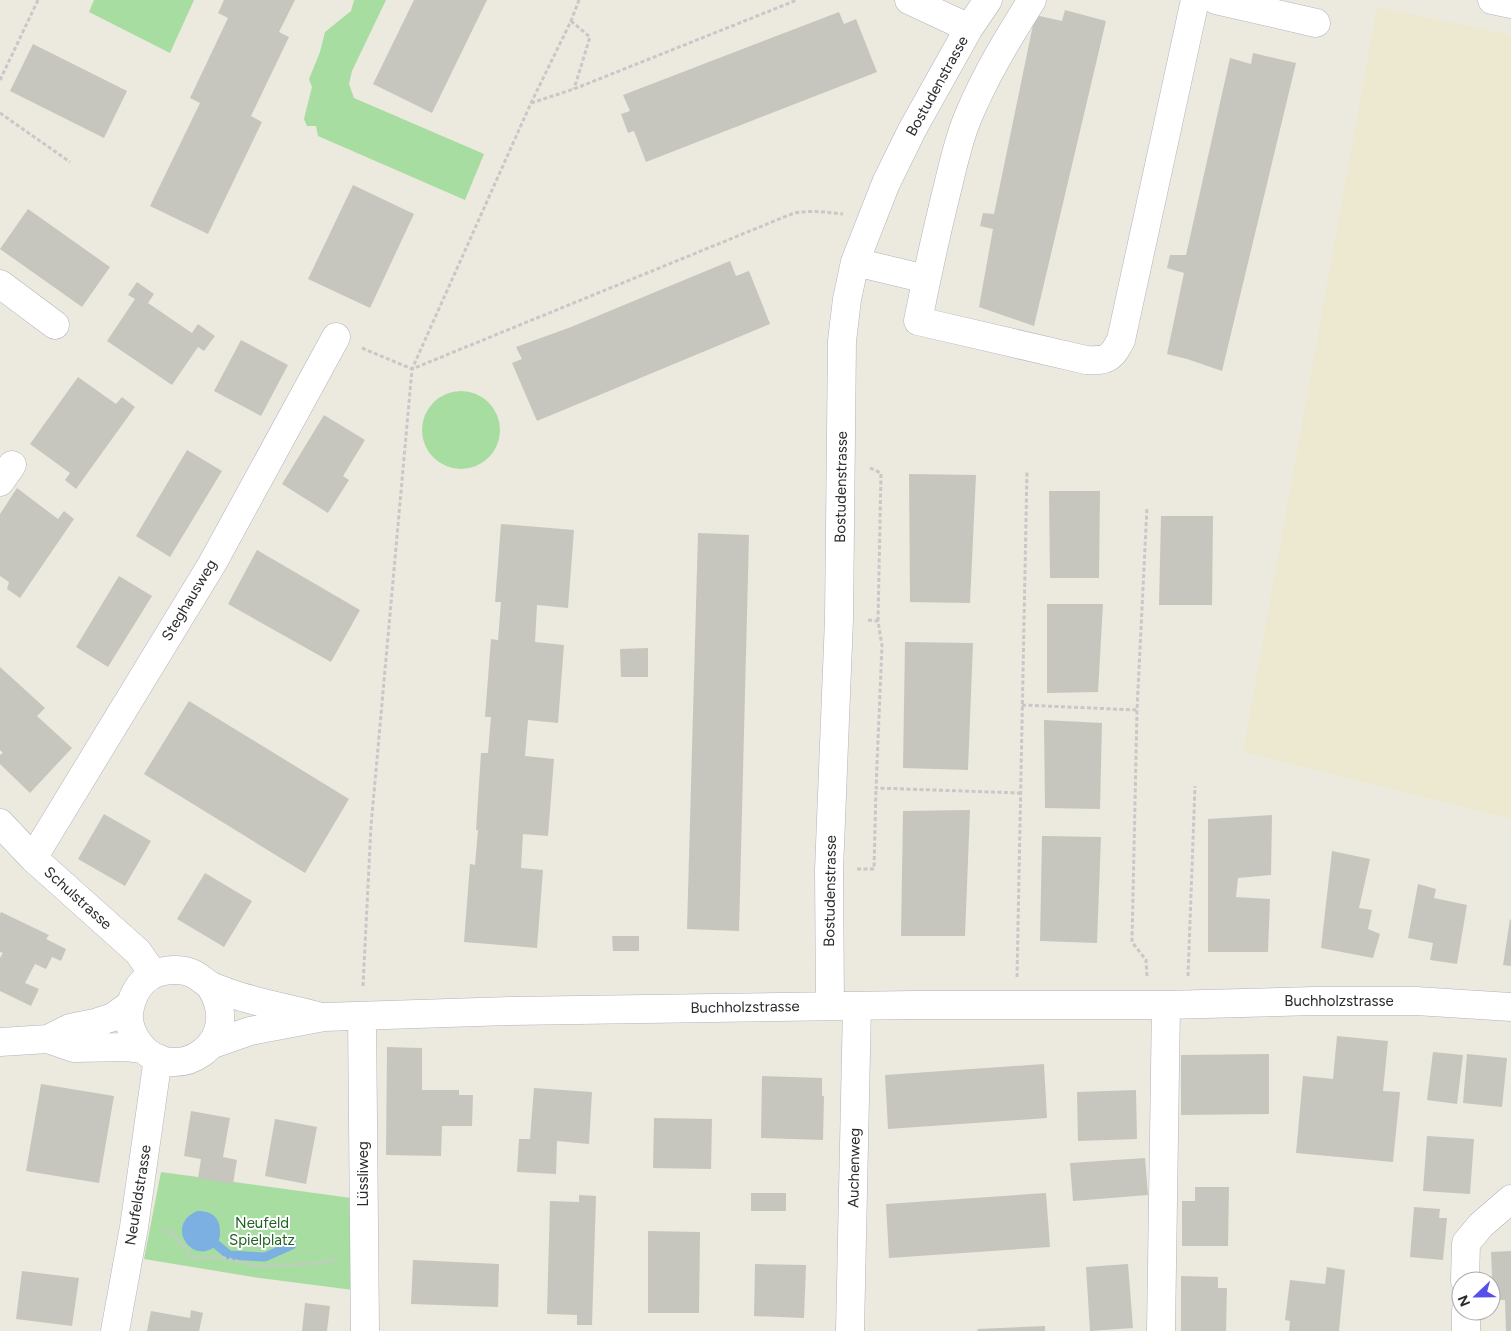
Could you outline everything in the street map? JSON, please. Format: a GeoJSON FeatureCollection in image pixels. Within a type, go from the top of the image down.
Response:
{"type":"FeatureCollection","features":[{"type":"Feature","properties":{"kind":"street"},"geometry":{"type":"LineString","coordinates":[[909,0],[970,28]]}},
{"type":"Feature","properties":{"kind":"street","name":"Bostudenstrasse"},"geometry":{"type":"LineString","coordinates":[[830,1006],[829,870],[840,619],[842,341],[847,299],[855,262],[886,183],[912,130],[988,0]]}},
{"type":"Feature","properties":{"kind":"street"},"geometry":{"type":"LineString","coordinates":[[1032,0],[1009,35],[980,89],[957,147],[918,321],[1086,360],[1101,361],[1114,353],[1121,340],[1195,0]]}},
{"type":"Feature","properties":{"kind":"street"},"geometry":{"type":"LineString","coordinates":[[1216,0],[1316,23]]}},
{"type":"Feature","properties":{"kind":"street"},"geometry":{"type":"LineString","coordinates":[[1492,0],[1511,4]]}},
{"type":"Feature","properties":{"kind":"street"},"geometry":{"type":"LineString","coordinates":[[855,262],[926,279]]}},
{"type":"Feature","properties":{"kind":"street"},"geometry":{"type":"LineString","coordinates":[[0,284],[55,325]]}},
{"type":"Feature","properties":{"kind":"street","name":"Steghausweg"},"geometry":{"type":"LineString","coordinates":[[33,858],[212,564],[336,337]]}},
{"type":"Feature","properties":{"kind":"street","name":"Schulstrasse"},"geometry":{"type":"LineString","coordinates":[[0,823],[33,858],[138,952],[152,975]]}},
{"type":"Feature","properties":{"kind":"street"},"geometry":{"type":"LineString","coordinates":[[0,1042],[48,1040],[74,1048],[121,1047],[176,1062],[186,1060],[203,1052],[210,1045],[216,1036],[221,1016],[216,995],[210,986],[196,974],[188,971],[170,970],[152,975],[138,988],[131,1004],[129,1016],[131,1028],[135,1039],[150,1054]]}},
{"type":"Feature","properties":{"kind":"street","name":"Buchholzstrasse"},"geometry":{"type":"LineString","coordinates":[[210,986],[244,998],[324,1017]]}},
{"type":"Feature","properties":{"kind":"street","name":"Buchholzstrasse"},"geometry":{"type":"LineString","coordinates":[[210,1045],[250,1031],[324,1017],[510,1011],[1016,1004],[1168,1005],[1314,1001],[1416,1001],[1511,1007]]}},
{"type":"Feature","properties":{"kind":"street"},"geometry":{"type":"LineString","coordinates":[[48,1040],[70,1028],[113,1017],[131,1004]]}},
{"type":"Feature","properties":{"kind":"street"},"geometry":{"type":"LineString","coordinates":[[1161,1331],[1168,1005]]}},
{"type":"Feature","properties":{"kind":"street","name":"Auchenweg"},"geometry":{"type":"LineString","coordinates":[[850,1331],[857,1006]]}},
{"type":"Feature","properties":{"kind":"street","name":"Lüssliweg"},"geometry":{"type":"LineString","coordinates":[[362,1016],[366,1331]]}},
{"type":"Feature","properties":{"kind":"street","name":"Neufeldstrasse"},"geometry":{"type":"LineString","coordinates":[[115,1331],[134,1227],[150,1054]]}},
{"type":"Feature","properties":{"kind":"street"},"geometry":{"type":"LineString","coordinates":[[1464,1271],[1466,1243],[1481,1225],[1511,1199]]}},
{"type":"Feature","properties":{"kind":"path"},"geometry":{"type":"LineString","coordinates":[[0,80],[38,0]]}},
{"type":"Feature","properties":{"kind":"path"},"geometry":{"type":"LineString","coordinates":[[362,1016],[371,826],[412,369],[579,0]]}},
{"type":"Feature","properties":{"kind":"path"},"geometry":{"type":"LineString","coordinates":[[531,103],[574,89],[796,0]]}},
{"type":"Feature","properties":{"kind":"path"},"geometry":{"type":"LineString","coordinates":[[571,21],[590,37],[574,89]]}},
{"type":"Feature","properties":{"kind":"path"},"geometry":{"type":"LineString","coordinates":[[0,113],[70,162]]}},
{"type":"Feature","properties":{"kind":"path"},"geometry":{"type":"LineString","coordinates":[[336,337],[412,369],[794,213],[821,211],[872,218]]}},
{"type":"Feature","properties":{"kind":"path"},"geometry":{"type":"LineString","coordinates":[[829,870],[874,869],[882,646],[878,621],[881,473],[870,468],[842,470]]}},
{"type":"Feature","properties":{"kind":"path"},"geometry":{"type":"LineString","coordinates":[[1016,1004],[1027,470]]}},
{"type":"Feature","properties":{"kind":"path"},"geometry":{"type":"LineString","coordinates":[[1147,507],[1136,710],[1132,942],[1146,960],[1168,1005]]}},
{"type":"Feature","properties":{"kind":"path"},"geometry":{"type":"LineString","coordinates":[[840,619],[878,621]]}},
{"type":"Feature","properties":{"kind":"path"},"geometry":{"type":"LineString","coordinates":[[1022,705],[1136,710]]}},
{"type":"Feature","properties":{"kind":"path"},"geometry":{"type":"LineString","coordinates":[[1168,1005],[1195,786]]}},
{"type":"Feature","properties":{"kind":"path"},"geometry":{"type":"LineString","coordinates":[[876,788],[1020,793]]}},
{"type":"Feature","properties":{"kind":"path"},"geometry":{"type":"LineString","coordinates":[[134,1227],[171,1232],[193,1258],[220,1257],[257,1266],[306,1264],[364,1257]]}},
{"type":"Feature","properties":{"kind":"shaded area"},"geometry":{"type":"Polygon","coordinates":[[[1377,7],[1511,35],[1511,819],[1243,752],[1377,7]]]}},
{"type":"Feature","properties":{"kind":"green space"},"geometry":{"type":"Polygon","coordinates":[[[94,0],[194,0],[170,53],[89,12],[94,0]]]}},
{"type":"Feature","properties":{"kind":"green space"},"geometry":{"type":"Polygon","coordinates":[[[354,0],[386,0],[352,71],[349,84],[354,98],[484,154],[465,200],[318,136],[316,126],[307,126],[304,119],[312,87],[309,79],[320,52],[325,32],[351,11],[354,0]]]}},
{"type":"Feature","properties":{"kind":"green space"},"geometry":{"type":"Polygon","coordinates":[[[461,391],[476,394],[489,402],[497,415],[500,430],[497,445],[489,458],[476,466],[461,469],[446,466],[433,458],[425,445],[422,430],[425,415],[433,402],[446,394],[461,391]]]}},
{"type":"Feature","properties":{"kind":"green space","name":"Neufeld Spielplatz"},"geometry":{"type":"Polygon","coordinates":[[[161,1172],[351,1198],[353,1290],[253,1277],[144,1259],[161,1172]]]}},
{"type":"Feature","properties":{"kind":"water"},"geometry":{"type":"Polygon","coordinates":[[[197,1211],[212,1214],[217,1220],[220,1229],[216,1246],[205,1251],[197,1251],[190,1247],[182,1233],[183,1225],[188,1217],[197,1211]]]}},
{"type":"Feature","properties":{"kind":"building"},"geometry":{"type":"Polygon","coordinates":[[[224,0],[295,0],[279,32],[289,37],[251,116],[262,122],[208,234],[150,206],[200,103],[190,98],[228,18],[218,13],[224,0]]]}},
{"type":"Feature","properties":{"kind":"building"},"geometry":{"type":"Polygon","coordinates":[[[414,0],[487,0],[432,113],[373,84],[414,0]]]}},
{"type":"Feature","properties":{"kind":"building"},"geometry":{"type":"Polygon","coordinates":[[[1065,10],[1106,21],[1034,326],[979,307],[993,229],[980,226],[983,213],[994,214],[1035,15],[1062,21],[1065,10]]]}},
{"type":"Feature","properties":{"kind":"building"},"geometry":{"type":"Polygon","coordinates":[[[839,12],[844,24],[856,19],[877,72],[646,162],[634,131],[628,133],[621,114],[630,111],[623,95],[839,12]]]}},
{"type":"Feature","properties":{"kind":"building"},"geometry":{"type":"Polygon","coordinates":[[[33,44],[127,91],[104,138],[10,91],[33,44]]]}},
{"type":"Feature","properties":{"kind":"building"},"geometry":{"type":"Polygon","coordinates":[[[1253,53],[1296,63],[1222,371],[1167,354],[1184,273],[1167,268],[1170,255],[1186,255],[1230,58],[1251,64],[1253,53]]]}},
{"type":"Feature","properties":{"kind":"building"},"geometry":{"type":"Polygon","coordinates":[[[353,185],[414,214],[370,308],[308,279],[353,185]]]}},
{"type":"Feature","properties":{"kind":"building"},"geometry":{"type":"Polygon","coordinates":[[[28,209],[110,267],[82,307],[0,249],[28,209]]]}},
{"type":"Feature","properties":{"kind":"building"},"geometry":{"type":"Polygon","coordinates":[[[730,261],[736,276],[749,271],[770,324],[537,421],[512,363],[522,359],[516,347],[571,327],[730,261]]]}},
{"type":"Feature","properties":{"kind":"building"},"geometry":{"type":"Polygon","coordinates":[[[137,282],[154,294],[148,303],[192,333],[198,324],[215,336],[204,351],[198,347],[172,385],[107,341],[135,299],[128,295],[137,282]]]}},
{"type":"Feature","properties":{"kind":"building"},"geometry":{"type":"Polygon","coordinates":[[[241,340],[288,365],[261,416],[214,391],[241,340]]]}},
{"type":"Feature","properties":{"kind":"building"},"geometry":{"type":"Polygon","coordinates":[[[78,377],[116,404],[122,397],[135,407],[76,489],[65,480],[70,473],[30,444],[78,377]]]}},
{"type":"Feature","properties":{"kind":"building"},"geometry":{"type":"Polygon","coordinates":[[[324,415],[365,440],[343,476],[349,480],[328,513],[282,484],[324,415]]]}},
{"type":"Feature","properties":{"kind":"building"},"geometry":{"type":"Polygon","coordinates":[[[187,450],[222,471],[170,557],[136,536],[187,450]]]}},
{"type":"Feature","properties":{"kind":"building"},"geometry":{"type":"Polygon","coordinates":[[[909,474],[976,475],[970,603],[910,602],[909,474]]]}},
{"type":"Feature","properties":{"kind":"building"},"geometry":{"type":"Polygon","coordinates":[[[17,488],[58,519],[64,511],[74,519],[20,598],[7,589],[9,582],[0,576],[0,514],[17,488]]]}},
{"type":"Feature","properties":{"kind":"building"},"geometry":{"type":"Polygon","coordinates":[[[1049,491],[1100,491],[1099,578],[1050,578],[1049,491]]]}},
{"type":"Feature","properties":{"kind":"building"},"geometry":{"type":"Polygon","coordinates":[[[1161,516],[1213,516],[1212,605],[1159,605],[1161,516]]]}},
{"type":"Feature","properties":{"kind":"building"},"geometry":{"type":"Polygon","coordinates":[[[501,524],[574,530],[568,608],[537,605],[535,642],[564,645],[558,723],[528,720],[525,756],[554,759],[548,836],[523,834],[521,868],[543,870],[537,948],[464,942],[470,864],[475,865],[481,753],[488,753],[491,717],[485,717],[491,639],[498,640],[501,602],[495,602],[501,524]]]}},
{"type":"Feature","properties":{"kind":"building"},"geometry":{"type":"Polygon","coordinates":[[[698,533],[749,535],[739,931],[687,929],[698,533]]]}},
{"type":"Feature","properties":{"kind":"building"},"geometry":{"type":"Polygon","coordinates":[[[257,550],[360,610],[331,662],[228,604],[257,550]]]}},
{"type":"Feature","properties":{"kind":"building"},"geometry":{"type":"Polygon","coordinates":[[[119,576],[152,596],[108,667],[76,647],[119,576]]]}},
{"type":"Feature","properties":{"kind":"building"},"geometry":{"type":"Polygon","coordinates":[[[1047,604],[1103,604],[1098,692],[1047,693],[1047,604]]]}},
{"type":"Feature","properties":{"kind":"building"},"geometry":{"type":"Polygon","coordinates":[[[905,642],[973,643],[968,770],[903,768],[905,642]]]}},
{"type":"Feature","properties":{"kind":"building"},"geometry":{"type":"Polygon","coordinates":[[[648,648],[648,677],[621,677],[620,649],[648,648]]]}},
{"type":"Feature","properties":{"kind":"building"},"geometry":{"type":"Polygon","coordinates":[[[0,667],[45,708],[37,716],[72,748],[30,793],[0,764],[0,755],[3,753],[0,750],[0,667]]]}},
{"type":"Feature","properties":{"kind":"building"},"geometry":{"type":"Polygon","coordinates":[[[189,701],[349,799],[305,873],[144,774],[189,701]]]}},
{"type":"Feature","properties":{"kind":"building"},"geometry":{"type":"Polygon","coordinates":[[[1044,720],[1102,723],[1100,809],[1045,808],[1044,720]]]}},
{"type":"Feature","properties":{"kind":"building"},"geometry":{"type":"Polygon","coordinates":[[[970,810],[965,936],[901,936],[903,811],[970,810]]]}},
{"type":"Feature","properties":{"kind":"building"},"geometry":{"type":"Polygon","coordinates":[[[104,814],[151,841],[125,886],[78,859],[104,814]]]}},
{"type":"Feature","properties":{"kind":"building"},"geometry":{"type":"Polygon","coordinates":[[[1272,815],[1271,875],[1238,878],[1236,897],[1270,899],[1268,952],[1208,952],[1208,819],[1272,815]]]}},
{"type":"Feature","properties":{"kind":"building"},"geometry":{"type":"Polygon","coordinates":[[[1042,836],[1101,837],[1097,943],[1040,941],[1042,836]]]}},
{"type":"Feature","properties":{"kind":"building"},"geometry":{"type":"Polygon","coordinates":[[[1332,851],[1370,859],[1359,908],[1372,910],[1368,929],[1380,934],[1373,958],[1321,948],[1332,851]]]}},
{"type":"Feature","properties":{"kind":"building"},"geometry":{"type":"Polygon","coordinates":[[[205,873],[252,901],[224,947],[177,919],[205,873]]]}},
{"type":"Feature","properties":{"kind":"building"},"geometry":{"type":"Polygon","coordinates":[[[1418,884],[1436,889],[1434,898],[1467,905],[1457,964],[1430,960],[1433,943],[1408,938],[1418,884]]]}},
{"type":"Feature","properties":{"kind":"building"},"geometry":{"type":"Polygon","coordinates":[[[1,912],[49,935],[46,939],[66,949],[61,961],[52,957],[46,969],[35,964],[25,983],[39,989],[31,1006],[0,991],[0,958],[3,953],[0,952],[1,912]]]}},
{"type":"Feature","properties":{"kind":"building"},"geometry":{"type":"Polygon","coordinates":[[[1511,920],[1511,966],[1503,965],[1511,920]]]}},
{"type":"Feature","properties":{"kind":"building"},"geometry":{"type":"Polygon","coordinates":[[[612,936],[639,936],[639,951],[613,951],[612,936]]]}},
{"type":"Feature","properties":{"kind":"building"},"geometry":{"type":"Polygon","coordinates":[[[1337,1036],[1388,1041],[1383,1091],[1400,1092],[1393,1162],[1296,1153],[1303,1076],[1333,1079],[1337,1036]]]}},
{"type":"Feature","properties":{"kind":"building"},"geometry":{"type":"Polygon","coordinates":[[[387,1047],[422,1048],[422,1090],[459,1090],[459,1095],[473,1095],[472,1126],[442,1126],[441,1156],[386,1155],[387,1047]]]}},
{"type":"Feature","properties":{"kind":"building"},"geometry":{"type":"Polygon","coordinates":[[[1433,1052],[1463,1055],[1457,1104],[1427,1100],[1433,1052]]]}},
{"type":"Feature","properties":{"kind":"building"},"geometry":{"type":"Polygon","coordinates":[[[1269,1054],[1269,1114],[1181,1115],[1181,1055],[1269,1054]]]}},
{"type":"Feature","properties":{"kind":"building"},"geometry":{"type":"Polygon","coordinates":[[[1467,1054],[1507,1058],[1502,1107],[1463,1103],[1467,1054]]]}},
{"type":"Feature","properties":{"kind":"building"},"geometry":{"type":"Polygon","coordinates":[[[1044,1064],[1047,1118],[888,1129],[885,1075],[1044,1064]]]}},
{"type":"Feature","properties":{"kind":"building"},"geometry":{"type":"Polygon","coordinates":[[[762,1076],[822,1078],[822,1096],[824,1096],[823,1140],[761,1138],[762,1076]]]}},
{"type":"Feature","properties":{"kind":"building"},"geometry":{"type":"Polygon","coordinates":[[[41,1084],[114,1096],[99,1183],[26,1171],[41,1084]]]}},
{"type":"Feature","properties":{"kind":"building"},"geometry":{"type":"Polygon","coordinates":[[[534,1088],[592,1092],[589,1144],[557,1141],[556,1174],[517,1172],[519,1139],[530,1139],[534,1088]]]}},
{"type":"Feature","properties":{"kind":"building"},"geometry":{"type":"Polygon","coordinates":[[[1136,1090],[1137,1139],[1078,1141],[1077,1092],[1136,1090]]]}},
{"type":"Feature","properties":{"kind":"building"},"geometry":{"type":"Polygon","coordinates":[[[191,1111],[230,1118],[223,1157],[237,1160],[233,1184],[198,1178],[201,1159],[184,1156],[191,1111]]]}},
{"type":"Feature","properties":{"kind":"building"},"geometry":{"type":"Polygon","coordinates":[[[654,1118],[712,1119],[711,1169],[653,1168],[654,1118]]]}},
{"type":"Feature","properties":{"kind":"building"},"geometry":{"type":"Polygon","coordinates":[[[275,1119],[317,1127],[306,1184],[265,1176],[275,1119]]]}},
{"type":"Feature","properties":{"kind":"building"},"geometry":{"type":"Polygon","coordinates":[[[1427,1136],[1474,1139],[1470,1194],[1423,1191],[1427,1136]]]}},
{"type":"Feature","properties":{"kind":"building"},"geometry":{"type":"Polygon","coordinates":[[[1145,1158],[1148,1195],[1073,1201],[1070,1163],[1145,1158]]]}},
{"type":"Feature","properties":{"kind":"building"},"geometry":{"type":"Polygon","coordinates":[[[1195,1187],[1229,1187],[1228,1246],[1182,1246],[1182,1201],[1195,1201],[1195,1187]]]}},
{"type":"Feature","properties":{"kind":"building"},"geometry":{"type":"Polygon","coordinates":[[[751,1193],[786,1193],[786,1211],[751,1211],[751,1193]]]}},
{"type":"Feature","properties":{"kind":"building"},"geometry":{"type":"Polygon","coordinates":[[[1046,1193],[1050,1247],[889,1258],[886,1204],[1046,1193]]]}},
{"type":"Feature","properties":{"kind":"building"},"geometry":{"type":"Polygon","coordinates":[[[579,1195],[596,1196],[592,1325],[577,1325],[577,1315],[547,1314],[550,1201],[579,1202],[579,1195]]]}},
{"type":"Feature","properties":{"kind":"building"},"geometry":{"type":"Polygon","coordinates":[[[1414,1207],[1440,1209],[1439,1218],[1447,1218],[1443,1260],[1410,1257],[1414,1207]]]}},
{"type":"Feature","properties":{"kind":"building"},"geometry":{"type":"Polygon","coordinates":[[[648,1231],[700,1232],[699,1313],[648,1313],[648,1231]]]}},
{"type":"Feature","properties":{"kind":"building"},"geometry":{"type":"Polygon","coordinates":[[[1511,1251],[1511,1331],[1506,1331],[1505,1300],[1501,1300],[1501,1271],[1492,1271],[1491,1252],[1511,1251]]]}},
{"type":"Feature","properties":{"kind":"building"},"geometry":{"type":"Polygon","coordinates":[[[413,1260],[499,1264],[498,1307],[411,1304],[413,1260]]]}},
{"type":"Feature","properties":{"kind":"building"},"geometry":{"type":"Polygon","coordinates":[[[755,1264],[806,1265],[804,1318],[754,1316],[755,1264]]]}},
{"type":"Feature","properties":{"kind":"building"},"geometry":{"type":"Polygon","coordinates":[[[1128,1264],[1133,1328],[1090,1331],[1086,1267],[1128,1264]]]}},
{"type":"Feature","properties":{"kind":"building"},"geometry":{"type":"Polygon","coordinates":[[[1327,1267],[1345,1270],[1339,1331],[1289,1331],[1290,1321],[1285,1320],[1290,1280],[1325,1284],[1327,1267]]]}},
{"type":"Feature","properties":{"kind":"building"},"geometry":{"type":"Polygon","coordinates":[[[22,1271],[79,1278],[72,1326],[16,1319],[22,1271]]]}},
{"type":"Feature","properties":{"kind":"building"},"geometry":{"type":"Polygon","coordinates":[[[1181,1276],[1218,1277],[1218,1288],[1227,1288],[1226,1331],[1181,1331],[1181,1276]]]}},
{"type":"Feature","properties":{"kind":"building"},"geometry":{"type":"Polygon","coordinates":[[[305,1303],[330,1306],[327,1331],[302,1331],[305,1303]]]}},
{"type":"Feature","properties":{"kind":"building"},"geometry":{"type":"Polygon","coordinates":[[[191,1310],[203,1313],[199,1331],[147,1331],[151,1311],[190,1318],[191,1310]]]}},
{"type":"Feature","properties":{"kind":"building"},"geometry":{"type":"Polygon","coordinates":[[[1045,1326],[1045,1331],[978,1331],[977,1329],[1045,1326]]]}},
{"type":"Feature","properties":{"kind":"waterway"},"geometry":{"type":"LineString","coordinates":[[217,1245],[229,1255],[265,1257],[292,1245]]}}]}
